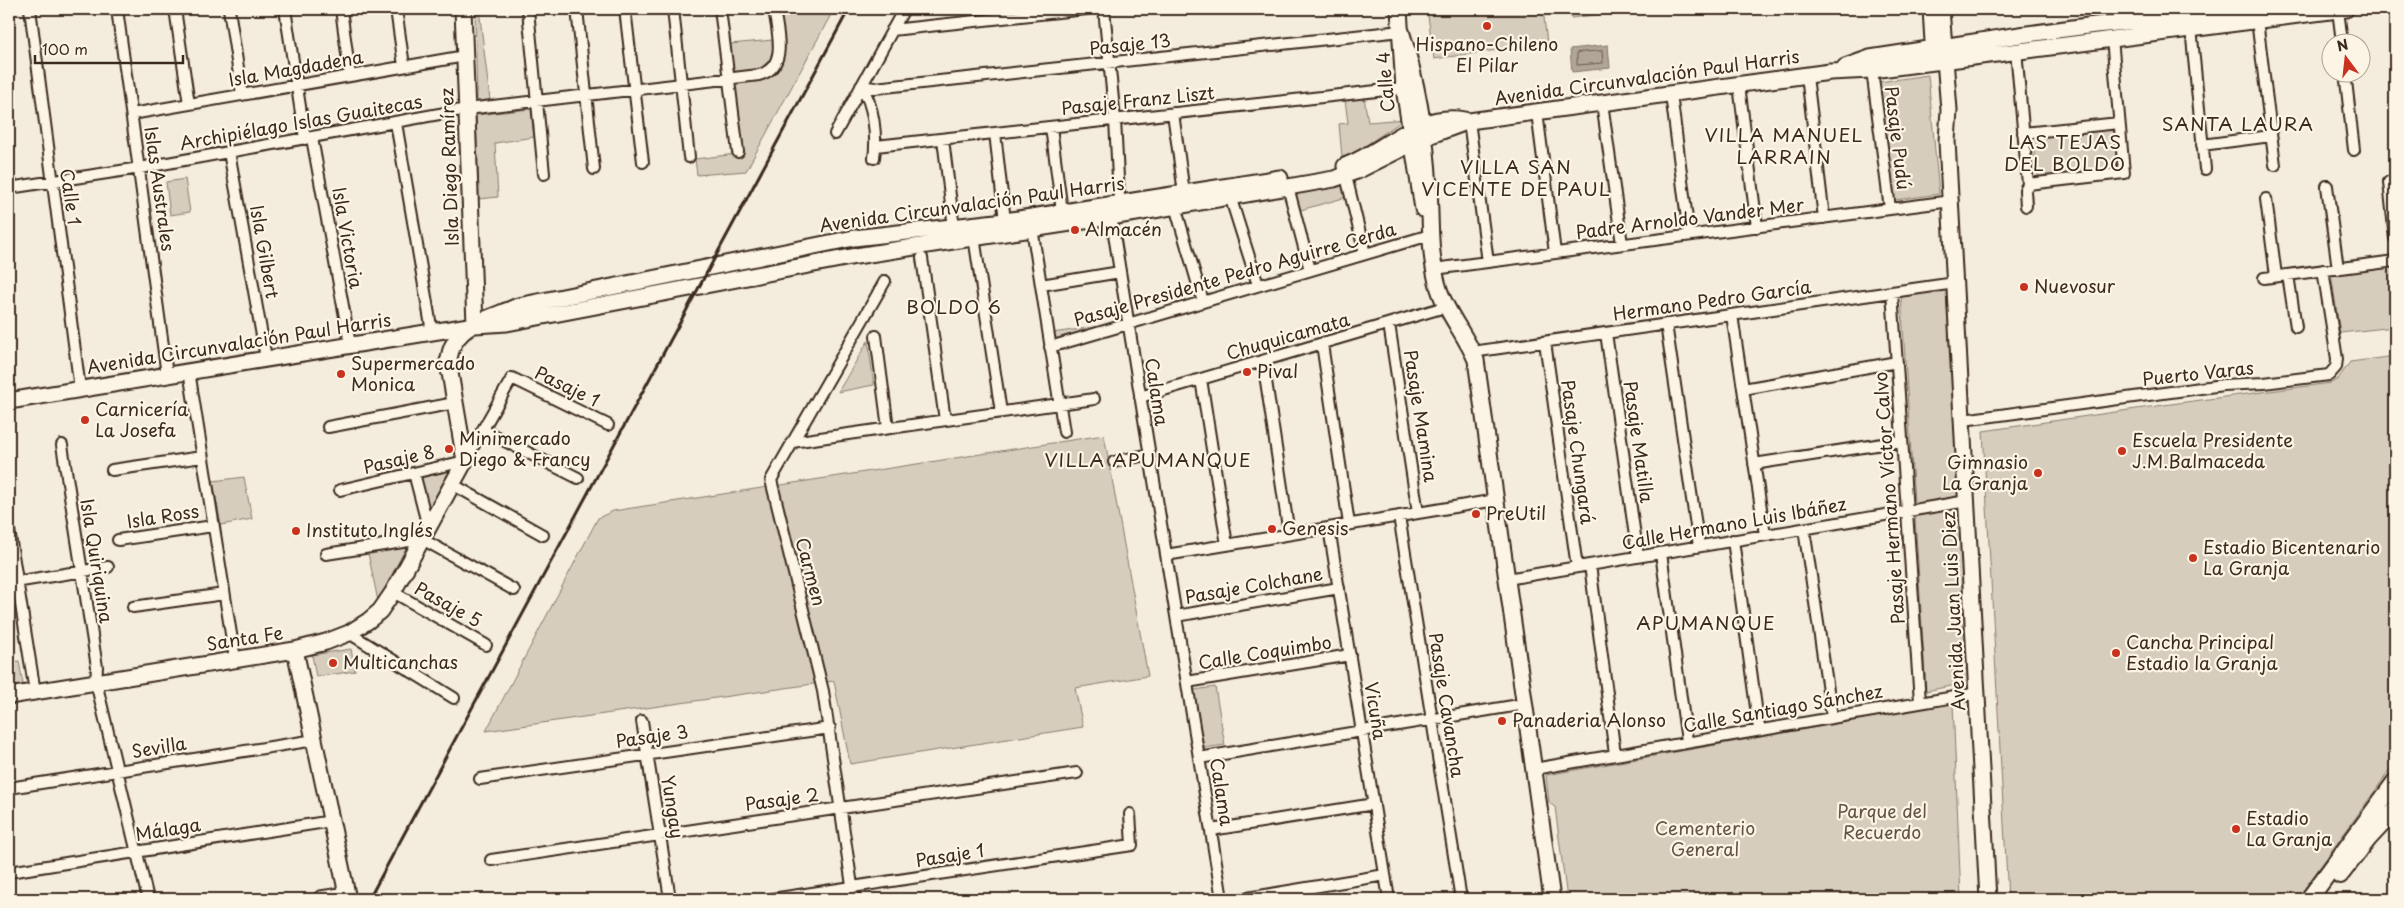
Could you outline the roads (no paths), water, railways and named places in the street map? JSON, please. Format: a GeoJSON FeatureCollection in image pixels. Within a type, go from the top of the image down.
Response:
{"type":"FeatureCollection","features":[{"type":"Feature","properties":{"kind":"main road","name":"Isla Diego Ramírez"},"geometry":{"type":"LineString","coordinates":[[463,9],[475,325]]}},
{"type":"Feature","properties":{"kind":"main road","name":"Calle 4"},"geometry":{"type":"LineString","coordinates":[[1399,9],[1404,88],[1416,134]]}},
{"type":"Feature","properties":{"kind":"main road","name":"Avenida Juan Luis Diez"},"geometry":{"type":"LineString","coordinates":[[1931,9],[1939,54]]}},
{"type":"Feature","properties":{"kind":"main road","name":"Avenida Juan Luis Diez"},"geometry":{"type":"LineString","coordinates":[[1941,9],[1939,54],[1942,118],[1947,141],[1951,201],[1988,899]]}},
{"type":"Feature","properties":{"kind":"main road","name":"Avenida Circunvalación Paul Harris"},"geometry":{"type":"LineString","coordinates":[[9,401],[350,344],[475,325],[506,323],[856,256],[1032,228],[1184,193],[1342,166],[1416,134],[1469,121],[1830,72],[1872,70],[1939,54],[2094,25],[2342,9]]}},
{"type":"Feature","properties":{"kind":"main road","name":"Avenida Circunvalación Paul Harris"},"geometry":{"type":"LineString","coordinates":[[1830,72],[1870,58],[2016,50],[2191,28],[2257,14]]}},
{"type":"Feature","properties":{"kind":"main road","name":"Calle 4"},"geometry":{"type":"LineString","coordinates":[[1401,31],[1414,77],[1416,134]]}},
{"type":"Feature","properties":{"kind":"main road","name":"Avenida Circunvalación Paul Harris"},"geometry":{"type":"LineString","coordinates":[[475,325],[518,306],[854,238],[906,231],[954,228],[1062,212],[1175,206],[1346,176],[1416,134]]}},
{"type":"Feature","properties":{"kind":"main road"},"geometry":{"type":"LineString","coordinates":[[1416,134],[1429,186],[1430,234],[1434,269],[1445,307],[1476,360],[1552,899]]}},
{"type":"Feature","properties":{"kind":"main road"},"geometry":{"type":"LineString","coordinates":[[295,650],[326,642],[349,633],[374,616],[393,592],[465,461],[448,357],[452,344],[464,330],[475,325]]}},
{"type":"Feature","properties":{"kind":"main road"},"geometry":{"type":"LineString","coordinates":[[437,331],[449,370]]}},
{"type":"Feature","properties":{"kind":"main road","name":"Santa Fe"},"geometry":{"type":"LineString","coordinates":[[9,696],[295,650],[348,897]]}},
{"type":"Feature","properties":{"kind":"main road"},"geometry":{"type":"LineString","coordinates":[[2309,899],[2395,782]]}},
{"type":"Feature","properties":{"kind":"main road"},"geometry":{"type":"LineString","coordinates":[[2323,899],[2356,853],[2395,810]]}},
{"type":"Feature","properties":{"kind":"main road"},"geometry":{"type":"LineString","coordinates":[[321,899],[348,897]]}},
{"type":"Feature","properties":{"kind":"street","name":"Calle 1"},"geometry":{"type":"LineString","coordinates":[[30,9],[51,182],[80,389]]}},
{"type":"Feature","properties":{"kind":"street","name":"Islas Australes"},"geometry":{"type":"LineString","coordinates":[[117,9],[167,375]]}},
{"type":"Feature","properties":{"kind":"street"},"geometry":{"type":"LineString","coordinates":[[175,9],[189,104]]}},
{"type":"Feature","properties":{"kind":"street"},"geometry":{"type":"LineString","coordinates":[[229,9],[242,94]]}},
{"type":"Feature","properties":{"kind":"street","name":"Isla Victoria"},"geometry":{"type":"LineString","coordinates":[[285,9],[297,85],[350,344]]}},
{"type":"Feature","properties":{"kind":"street"},"geometry":{"type":"LineString","coordinates":[[341,9],[350,76]]}},
{"type":"Feature","properties":{"kind":"street"},"geometry":{"type":"LineString","coordinates":[[396,9],[404,66]]}},
{"type":"Feature","properties":{"kind":"street"},"geometry":{"type":"LineString","coordinates":[[577,9],[594,169]]}},
{"type":"Feature","properties":{"kind":"street"},"geometry":{"type":"LineString","coordinates":[[625,9],[643,162]]}},
{"type":"Feature","properties":{"kind":"street"},"geometry":{"type":"LineString","coordinates":[[673,9],[689,157]]}},
{"type":"Feature","properties":{"kind":"street"},"geometry":{"type":"LineString","coordinates":[[720,9],[738,152]]}},
{"type":"Feature","properties":{"kind":"street","name":"Archipiélago Islas Guaitecas"},"geometry":{"type":"LineString","coordinates":[[9,188],[140,168],[467,109],[764,74],[775,64],[779,54],[774,9]]}},
{"type":"Feature","properties":{"kind":"street"},"geometry":{"type":"LineString","coordinates":[[835,134],[904,9]]}},
{"type":"Feature","properties":{"kind":"street"},"geometry":{"type":"LineString","coordinates":[[892,30],[1086,9]]}},
{"type":"Feature","properties":{"kind":"street","name":"Calama"},"geometry":{"type":"LineString","coordinates":[[1104,9],[1115,120],[1115,210],[1120,272],[1222,899]]}},
{"type":"Feature","properties":{"kind":"street"},"geometry":{"type":"LineString","coordinates":[[2342,9],[2342,32]]}},
{"type":"Feature","properties":{"kind":"street"},"geometry":{"type":"LineString","coordinates":[[528,10],[544,174]]}},
{"type":"Feature","properties":{"kind":"street"},"geometry":{"type":"LineString","coordinates":[[2257,14],[2275,165]]}},
{"type":"Feature","properties":{"kind":"street"},"geometry":{"type":"LineString","coordinates":[[2191,28],[2205,169]]}},
{"type":"Feature","properties":{"kind":"street","name":"Pasaje 13"},"geometry":{"type":"LineString","coordinates":[[861,86],[875,88],[1401,31]]}},
{"type":"Feature","properties":{"kind":"street"},"geometry":{"type":"LineString","coordinates":[[2028,184],[2124,173],[2112,38]]}},
{"type":"Feature","properties":{"kind":"street"},"geometry":{"type":"LineString","coordinates":[[2016,50],[2028,184],[2025,192],[2026,206]]}},
{"type":"Feature","properties":{"kind":"street","name":"Isla Magdadena"},"geometry":{"type":"LineString","coordinates":[[132,114],[465,56]]}},
{"type":"Feature","properties":{"kind":"street","name":"Pasaje Pudú"},"geometry":{"type":"LineString","coordinates":[[1872,70],[1890,209]]}},
{"type":"Feature","properties":{"kind":"street"},"geometry":{"type":"LineString","coordinates":[[1807,76],[1824,218]]}},
{"type":"Feature","properties":{"kind":"street"},"geometry":{"type":"LineString","coordinates":[[2347,82],[2354,150]]}},
{"type":"Feature","properties":{"kind":"street"},"geometry":{"type":"LineString","coordinates":[[1739,85],[1757,226]]}},
{"type":"Feature","properties":{"kind":"street"},"geometry":{"type":"LineString","coordinates":[[861,86],[869,101],[876,146],[874,158]]}},
{"type":"Feature","properties":{"kind":"street","name":"Pasaje Franz Liszt"},"geometry":{"type":"LineString","coordinates":[[876,146],[1404,88]]}},
{"type":"Feature","properties":{"kind":"street"},"geometry":{"type":"LineString","coordinates":[[1672,94],[1689,235]]}},
{"type":"Feature","properties":{"kind":"street"},"geometry":{"type":"LineString","coordinates":[[1602,103],[1622,244]]}},
{"type":"Feature","properties":{"kind":"street"},"geometry":{"type":"LineString","coordinates":[[1536,112],[1555,253]]}},
{"type":"Feature","properties":{"kind":"street"},"geometry":{"type":"LineString","coordinates":[[1173,113],[1184,193]]}},
{"type":"Feature","properties":{"kind":"street"},"geometry":{"type":"LineString","coordinates":[[1469,121],[1488,262]]}},
{"type":"Feature","properties":{"kind":"street"},"geometry":{"type":"LineString","coordinates":[[396,123],[437,331]]}},
{"type":"Feature","properties":{"kind":"street"},"geometry":{"type":"LineString","coordinates":[[2023,133],[2119,123]]}},
{"type":"Feature","properties":{"kind":"street"},"geometry":{"type":"LineString","coordinates":[[1051,127],[1062,212]]}},
{"type":"Feature","properties":{"kind":"street"},"geometry":{"type":"LineString","coordinates":[[995,133],[1005,221]]}},
{"type":"Feature","properties":{"kind":"street"},"geometry":{"type":"LineString","coordinates":[[2202,145],[2271,136]]}},
{"type":"Feature","properties":{"kind":"street"},"geometry":{"type":"LineString","coordinates":[[943,139],[954,228]]}},
{"type":"Feature","properties":{"kind":"street","name":"Isla Gilbert"},"geometry":{"type":"LineString","coordinates":[[229,152],[266,358]]}},
{"type":"Feature","properties":{"kind":"street"},"geometry":{"type":"LineString","coordinates":[[1346,176],[1365,254]]}},
{"type":"Feature","properties":{"kind":"street"},"geometry":{"type":"LineString","coordinates":[[2389,182],[2395,238]]}},
{"type":"Feature","properties":{"kind":"street"},"geometry":{"type":"LineString","coordinates":[[2327,186],[2338,269]]}},
{"type":"Feature","properties":{"kind":"street"},"geometry":{"type":"LineString","coordinates":[[1288,187],[1310,270]]}},
{"type":"Feature","properties":{"kind":"street"},"geometry":{"type":"LineString","coordinates":[[1230,196],[1258,285]]}},
{"type":"Feature","properties":{"kind":"street"},"geometry":{"type":"LineString","coordinates":[[2266,199],[2276,276]]}},
{"type":"Feature","properties":{"kind":"street","name":"Padre Arnoldo Vander Mer"},"geometry":{"type":"LineString","coordinates":[[1434,269],[1951,201]]}},
{"type":"Feature","properties":{"kind":"street"},"geometry":{"type":"LineString","coordinates":[[1175,206],[1202,302]]}},
{"type":"Feature","properties":{"kind":"street"},"geometry":{"type":"LineString","coordinates":[[1032,228],[1064,432]]}},
{"type":"Feature","properties":{"kind":"street","name":"Pasaje Presidente Pedro Aguirre Cerda"},"geometry":{"type":"LineString","coordinates":[[1050,347],[1430,234]]}},
{"type":"Feature","properties":{"kind":"street"},"geometry":{"type":"LineString","coordinates":[[974,237],[1001,412]]}},
{"type":"Feature","properties":{"kind":"street"},"geometry":{"type":"LineString","coordinates":[[922,258],[945,420]]}},
{"type":"Feature","properties":{"kind":"street"},"geometry":{"type":"LineString","coordinates":[[2264,278],[2395,262]]}},
{"type":"Feature","properties":{"kind":"street","name":"Puerto Varas"},"geometry":{"type":"LineString","coordinates":[[1962,420],[2223,385],[2264,383],[2329,374],[2336,367],[2336,359],[2323,270]]}},
{"type":"Feature","properties":{"kind":"street"},"geometry":{"type":"LineString","coordinates":[[1041,285],[1120,272]]}},
{"type":"Feature","properties":{"kind":"street"},"geometry":{"type":"LineString","coordinates":[[2288,275],[2296,326]]}},
{"type":"Feature","properties":{"kind":"street","name":"Carmen"},"geometry":{"type":"LineString","coordinates":[[854,899],[830,728],[819,672],[771,488],[772,475],[885,281]]}},
{"type":"Feature","properties":{"kind":"street","name":"Hermano Pedro García"},"geometry":{"type":"LineString","coordinates":[[1472,352],[1955,283]]}},
{"type":"Feature","properties":{"kind":"street","name":"Pasaje Hermano Víctor Calvo"},"geometry":{"type":"LineString","coordinates":[[1892,292],[1920,702]]}},
{"type":"Feature","properties":{"kind":"street","name":"Chuquicamata"},"geometry":{"type":"LineString","coordinates":[[1140,397],[1445,307]]}},
{"type":"Feature","properties":{"kind":"street"},"geometry":{"type":"LineString","coordinates":[[1732,314],[1765,535]]}},
{"type":"Feature","properties":{"kind":"street","name":"Pasaje Mamina"},"geometry":{"type":"LineString","coordinates":[[1389,324],[1418,513]]}},
{"type":"Feature","properties":{"kind":"street"},"geometry":{"type":"LineString","coordinates":[[1666,324],[1700,546]]}},
{"type":"Feature","properties":{"kind":"street","name":"Pasaje Matilla"},"geometry":{"type":"LineString","coordinates":[[1606,333],[1638,557]]}},
{"type":"Feature","properties":{"kind":"street"},"geometry":{"type":"LineString","coordinates":[[876,336],[888,428]]}},
{"type":"Feature","properties":{"kind":"street","name":"Pasaje Chungará"},"geometry":{"type":"LineString","coordinates":[[1545,342],[1577,567]]}},
{"type":"Feature","properties":{"kind":"street"},"geometry":{"type":"LineString","coordinates":[[1322,344],[1348,524]]}},
{"type":"Feature","properties":{"kind":"street"},"geometry":{"type":"LineString","coordinates":[[1263,361],[1289,534]]}},
{"type":"Feature","properties":{"kind":"street"},"geometry":{"type":"LineString","coordinates":[[1743,389],[1897,362]]}},
{"type":"Feature","properties":{"kind":"street"},"geometry":{"type":"LineString","coordinates":[[189,371],[234,660]]}},
{"type":"Feature","properties":{"kind":"street","name":"Pasaje 1"},"geometry":{"type":"LineString","coordinates":[[483,430],[512,378],[608,426]]}},
{"type":"Feature","properties":{"kind":"street"},"geometry":{"type":"LineString","coordinates":[[1201,379],[1227,545]]}},
{"type":"Feature","properties":{"kind":"street"},"geometry":{"type":"LineString","coordinates":[[792,442],[1094,399]]}},
{"type":"Feature","properties":{"kind":"street"},"geometry":{"type":"LineString","coordinates":[[328,427],[454,403]]}},
{"type":"Feature","properties":{"kind":"street"},"geometry":{"type":"LineString","coordinates":[[465,461],[483,430],[578,478]]}},
{"type":"Feature","properties":{"kind":"street"},"geometry":{"type":"LineString","coordinates":[[1754,464],[1902,441]]}},
{"type":"Feature","properties":{"kind":"street","name":"Isla Quiriquina"},"geometry":{"type":"LineString","coordinates":[[62,445],[97,667],[96,682],[148,899]]}},
{"type":"Feature","properties":{"kind":"street"},"geometry":{"type":"LineString","coordinates":[[1114,462],[1150,454]]}},
{"type":"Feature","properties":{"kind":"street"},"geometry":{"type":"LineString","coordinates":[[112,470],[202,457]]}},
{"type":"Feature","properties":{"kind":"street","name":"Pasaje 8"},"geometry":{"type":"LineString","coordinates":[[340,490],[465,461]]}},
{"type":"Feature","properties":{"kind":"street"},"geometry":{"type":"LineString","coordinates":[[414,473],[425,533]]}},
{"type":"Feature","properties":{"kind":"street"},"geometry":{"type":"LineString","coordinates":[[452,484],[543,535]]}},
{"type":"Feature","properties":{"kind":"street"},"geometry":{"type":"LineString","coordinates":[[1166,555],[1496,500]]}},
{"type":"Feature","properties":{"kind":"street","name":"Calle Hermano Luis Ibáñez"},"geometry":{"type":"LineString","coordinates":[[1507,579],[1967,501]]}},
{"type":"Feature","properties":{"kind":"street","name":"Pasaje Cavancha"},"geometry":{"type":"LineString","coordinates":[[1399,516],[1461,899]]}},
{"type":"Feature","properties":{"kind":"street","name":"Isla Ross"},"geometry":{"type":"LineString","coordinates":[[118,540],[213,526]]}},
{"type":"Feature","properties":{"kind":"street","name":"Vicuña"},"geometry":{"type":"LineString","coordinates":[[1329,528],[1390,899]]}},
{"type":"Feature","properties":{"kind":"street"},"geometry":{"type":"LineString","coordinates":[[1804,528],[1832,717]]}},
{"type":"Feature","properties":{"kind":"street"},"geometry":{"type":"LineString","coordinates":[[9,530],[13,582],[35,692]]}},
{"type":"Feature","properties":{"kind":"street"},"geometry":{"type":"LineString","coordinates":[[326,554],[425,533],[514,590]]}},
{"type":"Feature","properties":{"kind":"street"},"geometry":{"type":"LineString","coordinates":[[1733,540],[1759,729]]}},
{"type":"Feature","properties":{"kind":"street"},"geometry":{"type":"LineString","coordinates":[[1661,553],[1687,741]]}},
{"type":"Feature","properties":{"kind":"street"},"geometry":{"type":"LineString","coordinates":[[1590,565],[1615,754]]}},
{"type":"Feature","properties":{"kind":"street"},"geometry":{"type":"LineString","coordinates":[[13,582],[108,567]]}},
{"type":"Feature","properties":{"kind":"street","name":"Pasaje Colchane"},"geometry":{"type":"LineString","coordinates":[[1176,616],[1338,588]]}},
{"type":"Feature","properties":{"kind":"street","name":"Pasaje 5"},"geometry":{"type":"LineString","coordinates":[[393,592],[486,645]]}},
{"type":"Feature","properties":{"kind":"street"},"geometry":{"type":"LineString","coordinates":[[133,607],[224,594]]}},
{"type":"Feature","properties":{"kind":"street"},"geometry":{"type":"LineString","coordinates":[[349,633],[454,698]]}},
{"type":"Feature","properties":{"kind":"street","name":"Calle Coquimbo"},"geometry":{"type":"LineString","coordinates":[[1186,682],[1350,655]]}},
{"type":"Feature","properties":{"kind":"street","name":"Calle Santiago Sánchez"},"geometry":{"type":"LineString","coordinates":[[1534,769],[1687,741],[1978,693]]}},
{"type":"Feature","properties":{"kind":"street"},"geometry":{"type":"LineString","coordinates":[[1199,758],[1525,704]]}},
{"type":"Feature","properties":{"kind":"street","name":"Yungay"},"geometry":{"type":"LineString","coordinates":[[642,721],[670,899]]}},
{"type":"Feature","properties":{"kind":"street","name":"Pasaje 3"},"geometry":{"type":"LineString","coordinates":[[480,779],[830,728]]}},
{"type":"Feature","properties":{"kind":"street","name":"Sevilla"},"geometry":{"type":"LineString","coordinates":[[9,788],[315,740]]}},
{"type":"Feature","properties":{"kind":"street","name":"Pasaje 2"},"geometry":{"type":"LineString","coordinates":[[491,860],[1077,773]]}},
{"type":"Feature","properties":{"kind":"street"},"geometry":{"type":"LineString","coordinates":[[1210,830],[1374,804]]}},
{"type":"Feature","properties":{"kind":"street","name":"Pasaje 1"},"geometry":{"type":"LineString","coordinates":[[772,899],[1132,845],[1130,814]]}},
{"type":"Feature","properties":{"kind":"street","name":"Málaga"},"geometry":{"type":"LineString","coordinates":[[9,872],[332,821]]}},
{"type":"Feature","properties":{"kind":"street"},"geometry":{"type":"LineString","coordinates":[[1242,899],[1386,875]]}},
{"type":"Feature","properties":{"kind":"water"},"geometry":{"type":"Polygon","coordinates":[[[1608,45],[1610,68],[1572,72],[1570,49],[1608,45]]]}},
{"type":"Feature","properties":{"kind":"railway"},"geometry":{"type":"LineString","coordinates":[[369,899],[849,9]]}},
{"type":"Feature","properties":{"kind":"place","name":"Hispano-Chileno El Pilar"},"geometry":{"type":"Point","coordinates":[1487,26]}},
{"type":"Feature","properties":{"kind":"place","name":"Almacén"},"geometry":{"type":"Point","coordinates":[1075,230]}},
{"type":"Feature","properties":{"kind":"place","name":"Nuevosur"},"geometry":{"type":"Point","coordinates":[2024,287]}},
{"type":"Feature","properties":{"kind":"place","name":"Pival"},"geometry":{"type":"Point","coordinates":[1247,372]}},
{"type":"Feature","properties":{"kind":"place","name":"Supermercado Monica"},"geometry":{"type":"Point","coordinates":[341,374]}},
{"type":"Feature","properties":{"kind":"place","name":"Carnicería La Josefa"},"geometry":{"type":"Point","coordinates":[85,420]}},
{"type":"Feature","properties":{"kind":"place","name":"Minimercado Diego & Francy"},"geometry":{"type":"Point","coordinates":[449,449]}},
{"type":"Feature","properties":{"kind":"place","name":"Escuela Presidente J.M.Balmaceda"},"geometry":{"type":"Point","coordinates":[2122,451]}},
{"type":"Feature","properties":{"kind":"place","name":"Gimnasio La Granja"},"geometry":{"type":"Point","coordinates":[2038,473]}},
{"type":"Feature","properties":{"kind":"place","name":"PreUtil"},"geometry":{"type":"Point","coordinates":[1476,514]}},
{"type":"Feature","properties":{"kind":"place","name":"Genesis"},"geometry":{"type":"Point","coordinates":[1272,529]}},
{"type":"Feature","properties":{"kind":"place","name":"Instituto Inglés"},"geometry":{"type":"Point","coordinates":[296,531]}},
{"type":"Feature","properties":{"kind":"place","name":"Estadio Bicentenario La Granja"},"geometry":{"type":"Point","coordinates":[2193,558]}},
{"type":"Feature","properties":{"kind":"place","name":"Cancha Principal Estadio la Granja"},"geometry":{"type":"Point","coordinates":[2116,653]}},
{"type":"Feature","properties":{"kind":"place","name":"Multicanchas"},"geometry":{"type":"Point","coordinates":[333,663]}},
{"type":"Feature","properties":{"kind":"place","name":"Panaderia Alonso"},"geometry":{"type":"Point","coordinates":[1502,721]}},
{"type":"Feature","properties":{"kind":"place","name":"Estadio La Granja"},"geometry":{"type":"Point","coordinates":[2236,829]}},
{"type":"Feature","properties":{"kind":"district","name":"SANTA LAURA"},"geometry":{"type":"Point","coordinates":[2238,124]}},
{"type":"Feature","properties":{"kind":"district","name":"VILLA MANUEL LARRAIN"},"geometry":{"type":"Point","coordinates":[1784,146]}},
{"type":"Feature","properties":{"kind":"district","name":"LAS TEJAS DEL BOLDO"},"geometry":{"type":"Point","coordinates":[2065,153]}},
{"type":"Feature","properties":{"kind":"district","name":"VILLA SAN VICENTE DE PAUL"},"geometry":{"type":"Point","coordinates":[1516,178]}},
{"type":"Feature","properties":{"kind":"district","name":"BOLDO 6"},"geometry":{"type":"Point","coordinates":[954,307]}},
{"type":"Feature","properties":{"kind":"district","name":"VILLA APUMANQUE"},"geometry":{"type":"Point","coordinates":[1148,460]}},
{"type":"Feature","properties":{"kind":"district","name":"APUMANQUE"},"geometry":{"type":"Point","coordinates":[1706,623]}},
{"type":"Feature","properties":{"kind":"park label","name":"Parque del Recuerdo"},"geometry":{"type":"Point","coordinates":[1882,822]}},
{"type":"Feature","properties":{"kind":"park label","name":"Cementerio General"},"geometry":{"type":"Point","coordinates":[1705,840]}}]}
